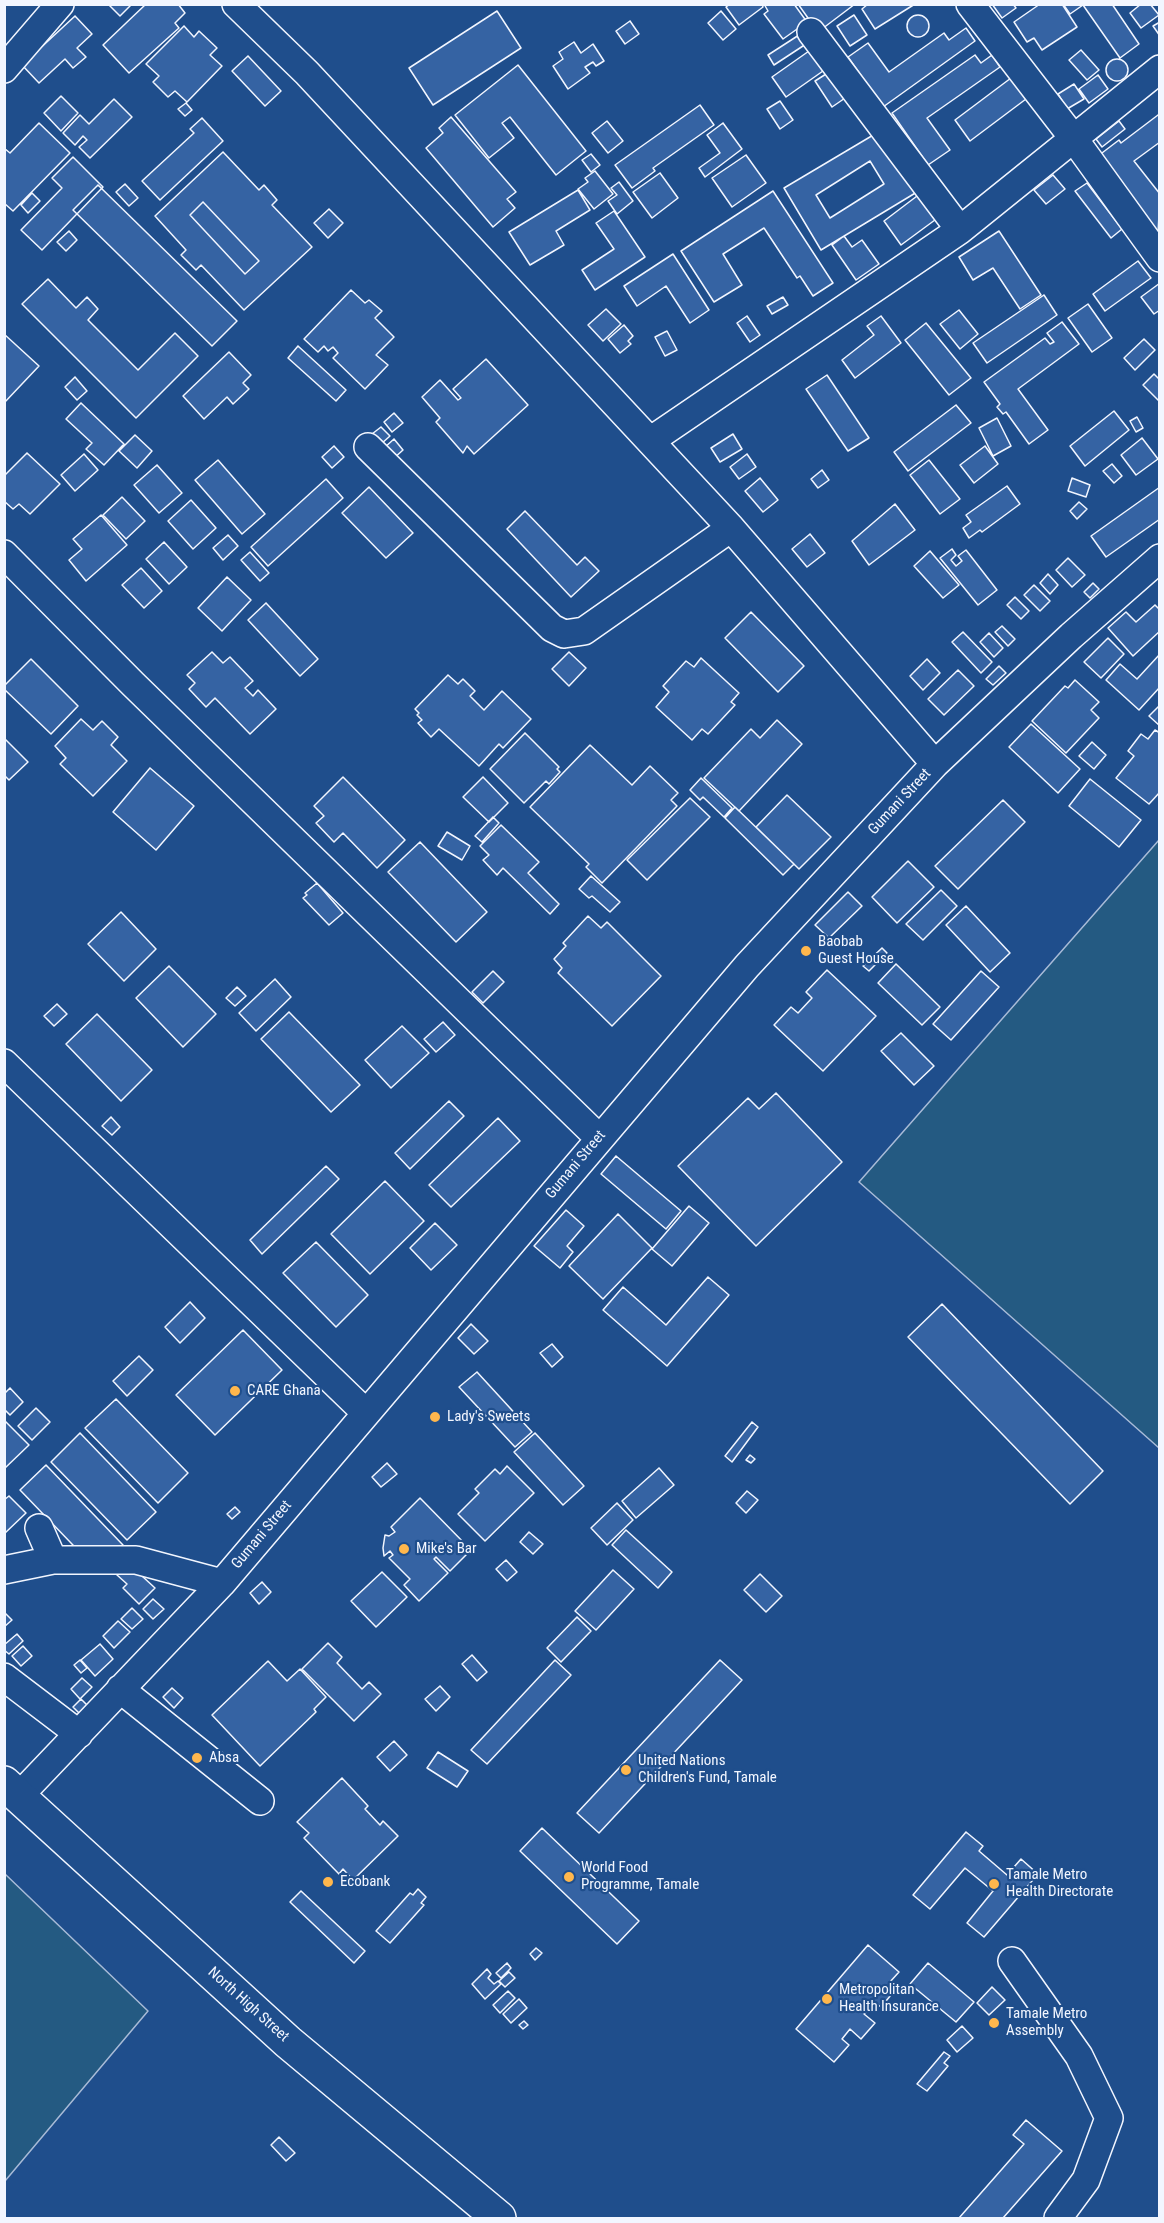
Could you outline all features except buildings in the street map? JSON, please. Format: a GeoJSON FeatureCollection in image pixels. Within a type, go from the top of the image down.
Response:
{"type":"FeatureCollection","features":[{"type":"Feature","properties":{"kind":"highway","name":"North High Street"},"geometry":{"type":"LineString","coordinates":[[12,1790],[288,2042],[500,2218]]}},
{"type":"Feature","properties":{"kind":"street"},"geometry":{"type":"LineString","coordinates":[[4,69],[60,4]]}},
{"type":"Feature","properties":{"kind":"street"},"geometry":{"type":"LineString","coordinates":[[236,4],[307,73],[731,528],[935,764]]}},
{"type":"Feature","properties":{"kind":"street"},"geometry":{"type":"LineString","coordinates":[[970,4],[1074,139],[1160,258]]}},
{"type":"Feature","properties":{"kind":"street"},"geometry":{"type":"LineString","coordinates":[[812,32],[960,230]]}},
{"type":"Feature","properties":{"kind":"street"},"geometry":{"type":"LineString","coordinates":[[650,441],[960,230],[1160,69]]}},
{"type":"Feature","properties":{"kind":"street"},"geometry":{"type":"LineString","coordinates":[[368,447],[552,628],[564,634],[584,631],[731,528]]}},
{"type":"Feature","properties":{"kind":"street"},"geometry":{"type":"LineString","coordinates":[[4,554],[133,684],[599,1138]]}},
{"type":"Feature","properties":{"kind":"street","name":"Gumani Street"},"geometry":{"type":"LineString","coordinates":[[12,1790],[79,1734],[222,1582],[747,966],[935,764],[1071,636],[1160,558]]}},
{"type":"Feature","properties":{"kind":"street"},"geometry":{"type":"LineString","coordinates":[[4,1063],[366,1413]]}},
{"type":"Feature","properties":{"kind":"street"},"geometry":{"type":"LineString","coordinates":[[39,1528],[53,1560]]}},
{"type":"Feature","properties":{"kind":"street"},"geometry":{"type":"LineString","coordinates":[[4,1570],[53,1560],[136,1560],[222,1582]]}},
{"type":"Feature","properties":{"kind":"street"},"geometry":{"type":"LineString","coordinates":[[4,1677],[79,1734]]}},
{"type":"Feature","properties":{"kind":"street"},"geometry":{"type":"LineString","coordinates":[[120,1689],[260,1801]]}},
{"type":"Feature","properties":{"kind":"street"},"geometry":{"type":"LineString","coordinates":[[1012,1961],[1079,2056],[1109,2118],[1086,2180],[1058,2218]]}},
{"type":"Feature","properties":{"kind":"shaded area"},"geometry":{"type":"Polygon","coordinates":[[[1159,840],[1159,1448],[859,1182],[1159,840]]]}},
{"type":"Feature","properties":{"kind":"shaded area"},"geometry":{"type":"Polygon","coordinates":[[[5,1874],[148,2011],[5,2181],[5,1874]]]}},
{"type":"Feature","properties":{"kind":"place","name":"Baobab Guest House"},"geometry":{"type":"Point","coordinates":[806,951]}},
{"type":"Feature","properties":{"kind":"place","name":"CARE Ghana"},"geometry":{"type":"Point","coordinates":[235,1391]}},
{"type":"Feature","properties":{"kind":"place","name":"Lady's Sweets"},"geometry":{"type":"Point","coordinates":[435,1417]}},
{"type":"Feature","properties":{"kind":"place","name":"Mike's Bar"},"geometry":{"type":"Point","coordinates":[404,1549]}},
{"type":"Feature","properties":{"kind":"place","name":"Absa"},"geometry":{"type":"Point","coordinates":[197,1758]}},
{"type":"Feature","properties":{"kind":"place","name":"United Nations Children's Fund, Tamale"},"geometry":{"type":"Point","coordinates":[626,1770]}},
{"type":"Feature","properties":{"kind":"place","name":"World Food Programme, Tamale"},"geometry":{"type":"Point","coordinates":[569,1877]}},
{"type":"Feature","properties":{"kind":"place","name":"Ecobank"},"geometry":{"type":"Point","coordinates":[328,1882]}},
{"type":"Feature","properties":{"kind":"place","name":"Tamale Metro Health Directorate"},"geometry":{"type":"Point","coordinates":[994,1884]}},
{"type":"Feature","properties":{"kind":"place","name":"Metropolitan Health Insurance"},"geometry":{"type":"Point","coordinates":[827,1999]}},
{"type":"Feature","properties":{"kind":"place","name":"Tamale Metro Assembly"},"geometry":{"type":"Point","coordinates":[994,2023]}}]}
